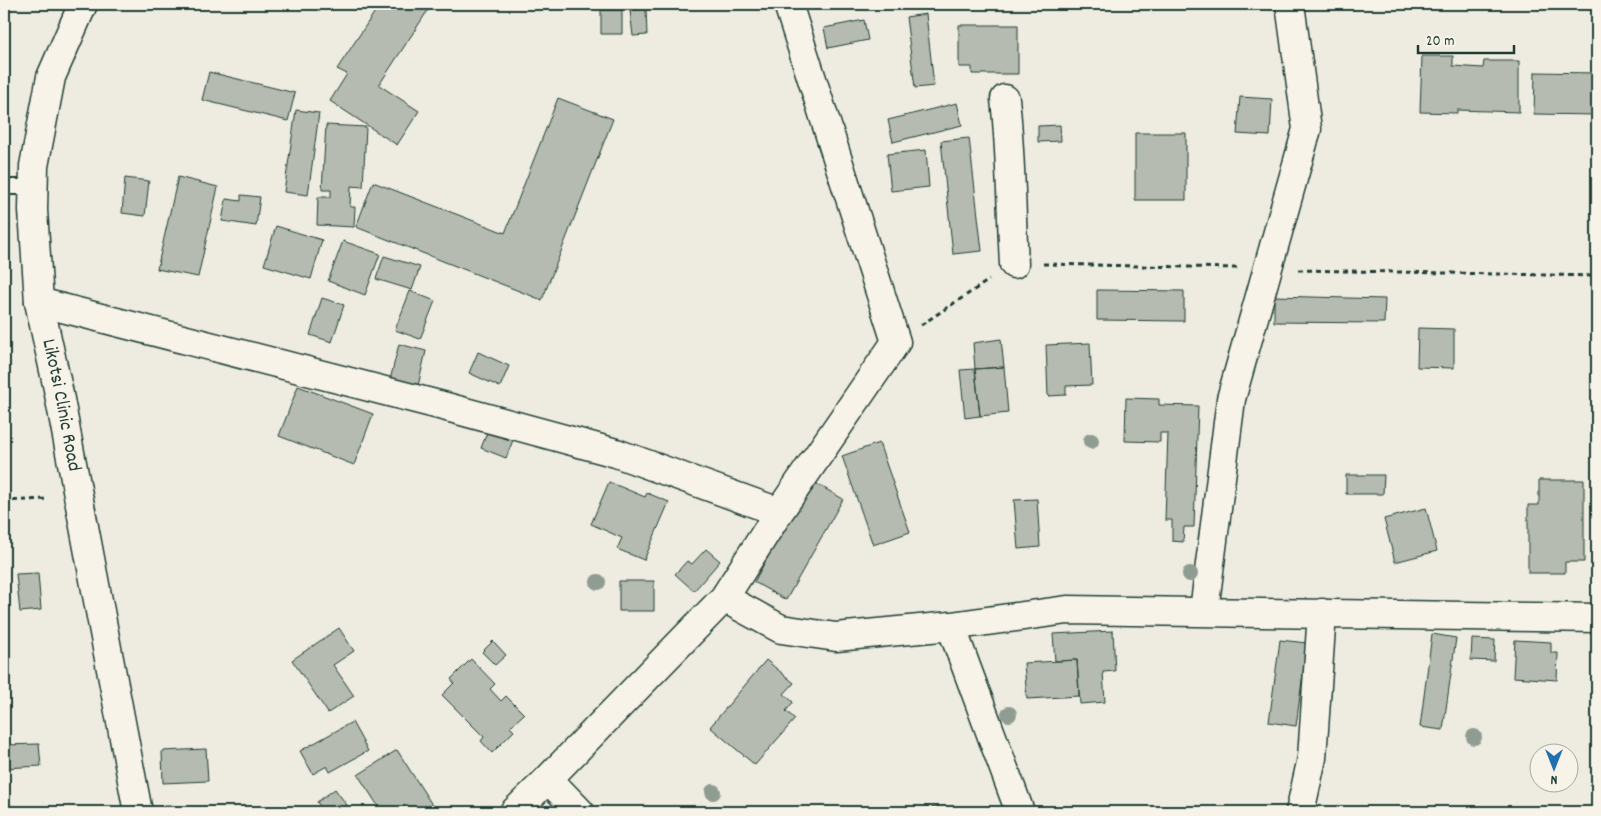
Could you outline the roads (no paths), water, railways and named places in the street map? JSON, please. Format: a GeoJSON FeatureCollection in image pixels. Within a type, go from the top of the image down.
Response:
{"type":"FeatureCollection","features":[{"type":"Feature","properties":{"kind":"street","name":"Likotsi Clinic Road"},"geometry":{"type":"LineString","coordinates":[[83,4],[51,77],[34,166],[33,210],[40,302],[138,812]]}},
{"type":"Feature","properties":{"kind":"street"},"geometry":{"type":"LineString","coordinates":[[514,812],[724,598],[779,512],[896,342],[788,4]]}},
{"type":"Feature","properties":{"kind":"street"},"geometry":{"type":"LineString","coordinates":[[1204,611],[1231,400],[1306,129],[1290,4]]}},
{"type":"Feature","properties":{"kind":"street"},"geometry":{"type":"LineString","coordinates":[[1005,99],[1009,137],[1010,204],[1014,264]]}},
{"type":"Feature","properties":{"kind":"street"},"geometry":{"type":"LineString","coordinates":[[40,302],[444,406],[616,453],[779,512]]}},
{"type":"Feature","properties":{"kind":"street"},"geometry":{"type":"LineString","coordinates":[[724,598],[781,629],[836,636],[951,626],[1067,610],[1597,618]]}},
{"type":"Feature","properties":{"kind":"street"},"geometry":{"type":"LineString","coordinates":[[1300,812],[1312,758],[1322,613]]}},
{"type":"Feature","properties":{"kind":"street"},"geometry":{"type":"LineString","coordinates":[[951,626],[1020,812]]}},
{"type":"Feature","properties":{"kind":"street"},"geometry":{"type":"LineString","coordinates":[[548,779],[580,812]]}},
{"type":"Feature","properties":{"kind":"lane"},"geometry":{"type":"LineString","coordinates":[[4,186],[34,187]]}}]}
